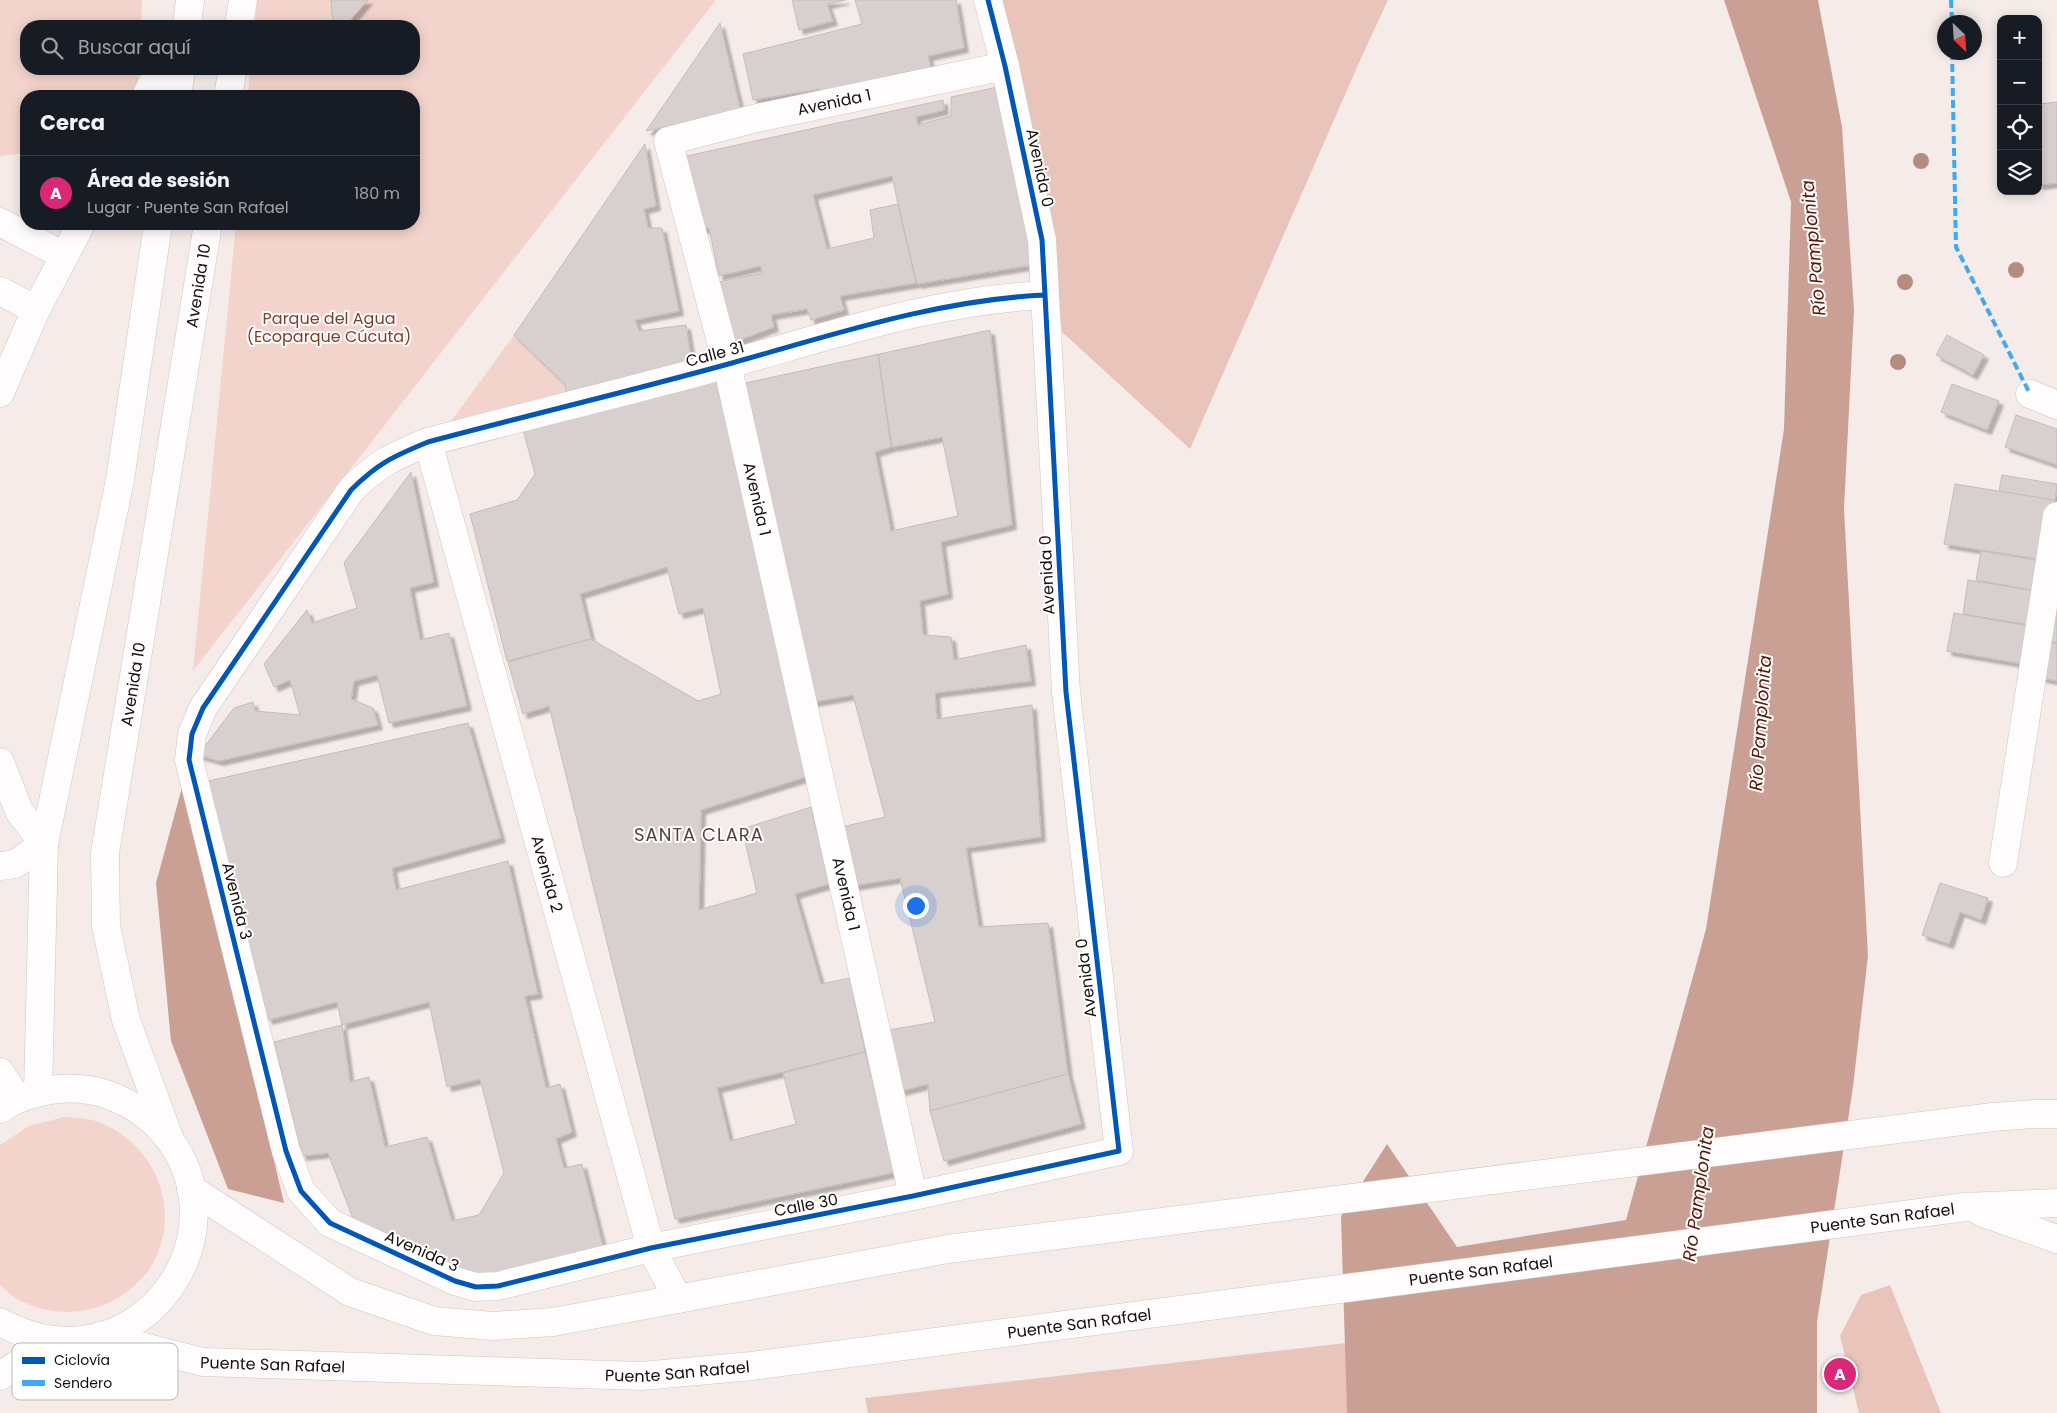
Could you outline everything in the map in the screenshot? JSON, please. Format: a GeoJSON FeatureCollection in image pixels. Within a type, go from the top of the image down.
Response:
{"type":"FeatureCollection","features":[{"type":"Feature","properties":{"kind":"main road"},"geometry":{"type":"LineString","coordinates":[[240,20],[242,0]]}},
{"type":"Feature","properties":{"kind":"main road","name":"Avenida 0"},"geometry":{"type":"LineString","coordinates":[[988,0],[1005,66],[1042,240],[1066,692],[1119,1151]]}},
{"type":"Feature","properties":{"kind":"main road","name":"Avenida 1"},"geometry":{"type":"LineString","coordinates":[[913,1196],[727,364],[668,141],[757,118],[1005,66]]}},
{"type":"Feature","properties":{"kind":"main road"},"geometry":{"type":"LineString","coordinates":[[155,90],[175,77]]}},
{"type":"Feature","properties":{"kind":"main road"},"geometry":{"type":"LineString","coordinates":[[0,222],[64,256]]}},
{"type":"Feature","properties":{"kind":"main road"},"geometry":{"type":"LineString","coordinates":[[0,393],[36,310],[77,230]]}},
{"type":"Feature","properties":{"kind":"main road"},"geometry":{"type":"LineString","coordinates":[[18,1100],[44,844],[120,480],[157,230]]}},
{"type":"Feature","properties":{"kind":"main road","name":"Avenida 10"},"geometry":{"type":"LineString","coordinates":[[170,1140],[126,1020],[106,926],[105,853],[207,230]]}},
{"type":"Feature","properties":{"kind":"main road"},"geometry":{"type":"LineString","coordinates":[[0,291],[36,310]]}},
{"type":"Feature","properties":{"kind":"main road","name":"Calle 31"},"geometry":{"type":"LineString","coordinates":[[394,456],[428,442],[921,311],[989,299],[1046,295]]}},
{"type":"Feature","properties":{"kind":"main road"},"geometry":{"type":"LineString","coordinates":[[2030,394],[2057,405]]}},
{"type":"Feature","properties":{"kind":"main road","name":"Avenida 2"},"geometry":{"type":"LineString","coordinates":[[428,442],[651,1248],[678,1299]]}},
{"type":"Feature","properties":{"kind":"main road","name":"Avenida 3"},"geometry":{"type":"LineString","coordinates":[[394,456],[370,471],[351,490],[203,708],[192,734],[189,760],[286,1151],[301,1191],[330,1223],[456,1281],[476,1287],[498,1286]]}},
{"type":"Feature","properties":{"kind":"main road"},"geometry":{"type":"LineString","coordinates":[[2003,863],[2057,516]]}},
{"type":"Feature","properties":{"kind":"main road"},"geometry":{"type":"LineString","coordinates":[[0,762],[18,811],[44,844]]}},
{"type":"Feature","properties":{"kind":"main road"},"geometry":{"type":"LineString","coordinates":[[0,866],[15,864],[44,844]]}},
{"type":"Feature","properties":{"kind":"main road"},"geometry":{"type":"LineString","coordinates":[[0,1072],[18,1100]]}},
{"type":"Feature","properties":{"kind":"main road"},"geometry":{"type":"LineString","coordinates":[[0,1322],[24,1334],[54,1340],[85,1340],[130,1325],[143,1316],[166,1294],[175,1280],[188,1252],[194,1220],[187,1171],[170,1140],[160,1128],[137,1109],[111,1096],[82,1089],[67,1088],[18,1100]]}},
{"type":"Feature","properties":{"kind":"main road"},"geometry":{"type":"LineString","coordinates":[[191,1189],[350,1292],[434,1321],[493,1326],[553,1322],[948,1249],[1993,1117],[2057,1114]]}},
{"type":"Feature","properties":{"kind":"main road","name":"Calle 30"},"geometry":{"type":"LineString","coordinates":[[498,1286],[651,1248],[913,1196],[1119,1151]]}},
{"type":"Feature","properties":{"kind":"main road","name":"Puente San Rafael"},"geometry":{"type":"LineString","coordinates":[[178,1356],[202,1362],[642,1376],[752,1366],[1965,1207],[2057,1203]]}},
{"type":"Feature","properties":{"kind":"main road"},"geometry":{"type":"LineString","coordinates":[[1965,1207],[2057,1239]]}},
{"type":"Feature","properties":{"kind":"main road","name":"Puente San Rafael"},"geometry":{"type":"LineString","coordinates":[[100,1336],[127,1343]]}},
{"type":"Feature","properties":{"kind":"main road"},"geometry":{"type":"LineString","coordinates":[[50,1343],[54,1340]]}},
{"type":"Feature","properties":{"kind":"main road"},"geometry":{"type":"LineString","coordinates":[[0,1376],[12,1368]]}},
{"type":"Feature","properties":{"kind":"green space"},"geometry":{"type":"Polygon","coordinates":[[[0,0],[142,0],[141,20],[20,20],[20,75],[138,75],[138,82],[133,90],[20,90],[20,154],[0,156],[0,0]]]}},
{"type":"Feature","properties":{"kind":"green space","name":"Parque del Agua (Ecoparque Cúcuta)"},"geometry":{"type":"Polygon","coordinates":[[[257,0],[716,0],[193,671],[235,230],[420,230],[420,90],[248,90],[250,75],[420,75],[420,20],[255,20],[257,0]]]}},
{"type":"Feature","properties":{"kind":"green space"},"geometry":{"type":"Polygon","coordinates":[[[514,335],[565,384],[567,398],[444,431],[514,335]]]}},
{"type":"Feature","properties":{"kind":"green space"},"geometry":{"type":"Polygon","coordinates":[[[64,1117],[97,1121],[121,1134],[138,1148],[151,1166],[160,1185],[164,1206],[164,1228],[159,1249],[146,1274],[124,1294],[110,1302],[96,1308],[66,1312],[51,1311],[21,1301],[0,1285],[0,1145],[29,1126],[64,1117]]]}},
{"type":"Feature","properties":{"kind":"shaded area"},"geometry":{"type":"Polygon","coordinates":[[[996,0],[1388,0],[1190,449],[1062,332],[1056,269],[996,0]]]}},
{"type":"Feature","properties":{"kind":"shaded area"},"geometry":{"type":"Polygon","coordinates":[[[1890,1285],[1941,1413],[1859,1413],[1840,1336],[1861,1295],[1890,1285]]]}},
{"type":"Feature","properties":{"kind":"shaded area"},"geometry":{"type":"Polygon","coordinates":[[[1346,1343],[1347,1413],[868,1413],[865,1398],[1346,1343]]]}},
{"type":"Feature","properties":{"kind":"water","name":"Río Pamplonita"},"geometry":{"type":"Polygon","coordinates":[[[1724,0],[1818,0],[1842,127],[1854,310],[1844,509],[1868,956],[1853,1087],[1817,1322],[1817,1413],[1347,1413],[1341,1216],[1387,1144],[1457,1247],[1626,1220],[1706,929],[1784,429],[1791,202],[1724,0]]]}},
{"type":"Feature","properties":{"kind":"water"},"geometry":{"type":"Polygon","coordinates":[[[184,780],[284,1203],[228,1189],[171,1041],[156,883],[184,780]]]}},
{"type":"Feature","properties":{"kind":"building"},"geometry":{"type":"Polygon","coordinates":[[[331,0],[368,0],[350,20],[333,20],[331,0]]]}},
{"type":"Feature","properties":{"kind":"building"},"geometry":{"type":"Polygon","coordinates":[[[792,0],[845,0],[827,4],[833,21],[799,30],[792,0]]]}},
{"type":"Feature","properties":{"kind":"building"},"geometry":{"type":"Polygon","coordinates":[[[855,0],[956,0],[964,48],[928,56],[932,72],[823,102],[820,89],[753,100],[743,54],[862,24],[855,0]]]}},
{"type":"Feature","properties":{"kind":"building"},"geometry":{"type":"Polygon","coordinates":[[[720,23],[741,112],[646,131],[720,23]]]}},
{"type":"Feature","properties":{"kind":"building"},"geometry":{"type":"Polygon","coordinates":[[[1002,86],[1038,264],[917,284],[898,204],[916,283],[840,296],[844,310],[811,320],[807,309],[771,315],[774,327],[735,342],[718,282],[763,273],[760,266],[719,276],[709,228],[693,230],[682,157],[943,100],[944,110],[916,117],[918,125],[951,116],[951,97],[1002,86]],[[892,176],[813,195],[827,249],[874,238],[870,210],[898,204],[892,176]]]}},
{"type":"Feature","properties":{"kind":"building"},"geometry":{"type":"Polygon","coordinates":[[[2057,102],[2057,183],[2042,185],[2042,105],[2057,102]]]}},
{"type":"Feature","properties":{"kind":"building"},"geometry":{"type":"Polygon","coordinates":[[[645,144],[656,206],[644,209],[648,228],[662,228],[679,311],[635,320],[639,331],[686,325],[692,363],[567,398],[565,384],[514,335],[645,144]]]}},
{"type":"Feature","properties":{"kind":"building"},"geometry":{"type":"Polygon","coordinates":[[[990,330],[1012,525],[941,542],[948,594],[920,601],[923,635],[951,637],[954,660],[1026,645],[1031,681],[935,693],[937,719],[1032,705],[1041,837],[966,848],[979,927],[1048,923],[1068,1074],[930,1111],[928,1084],[901,1091],[883,1031],[935,1022],[900,878],[852,886],[837,828],[885,817],[853,695],[808,703],[736,385],[878,354],[990,330]],[[878,354],[891,447],[875,452],[891,531],[958,516],[942,437],[892,447],[878,354]]]}},
{"type":"Feature","properties":{"kind":"building"},"geometry":{"type":"Polygon","coordinates":[[[1947,335],[1984,355],[1973,375],[1936,355],[1947,335]]]}},
{"type":"Feature","properties":{"kind":"building"},"geometry":{"type":"Polygon","coordinates":[[[721,380],[806,777],[701,810],[699,910],[757,893],[742,829],[811,807],[829,884],[795,894],[821,984],[850,978],[865,1052],[897,1172],[675,1219],[549,706],[523,714],[508,662],[591,639],[507,661],[470,514],[517,500],[535,474],[522,426],[721,380]],[[667,567],[580,594],[591,639],[698,701],[721,694],[703,608],[679,614],[667,567]],[[865,1052],[717,1088],[730,1141],[796,1124],[783,1073],[865,1052]]]}},
{"type":"Feature","properties":{"kind":"building"},"geometry":{"type":"Polygon","coordinates":[[[1952,384],[1999,401],[1987,430],[1941,412],[1952,384]]]}},
{"type":"Feature","properties":{"kind":"building"},"geometry":{"type":"Polygon","coordinates":[[[2016,415],[2057,429],[2057,465],[2005,447],[2016,415]]]}},
{"type":"Feature","properties":{"kind":"building"},"geometry":{"type":"Polygon","coordinates":[[[411,472],[434,582],[410,588],[420,640],[449,633],[467,706],[389,723],[377,675],[354,681],[351,699],[373,708],[378,725],[219,761],[198,755],[234,708],[253,702],[255,711],[300,715],[290,680],[274,687],[264,664],[307,610],[312,623],[357,608],[344,563],[411,472]]]}},
{"type":"Feature","properties":{"kind":"building"},"geometry":{"type":"Polygon","coordinates":[[[2002,475],[2057,484],[2055,501],[1999,491],[2002,475]]]}},
{"type":"Feature","properties":{"kind":"building"},"geometry":{"type":"Polygon","coordinates":[[[1955,484],[2054,500],[2043,560],[1944,544],[1955,484]]]}},
{"type":"Feature","properties":{"kind":"building"},"geometry":{"type":"Polygon","coordinates":[[[1981,551],[2042,561],[2037,591],[1976,580],[1981,551]]]}},
{"type":"Feature","properties":{"kind":"building"},"geometry":{"type":"Polygon","coordinates":[[[1968,580],[2042,592],[2036,626],[1963,614],[1968,580]]]}},
{"type":"Feature","properties":{"kind":"building"},"geometry":{"type":"Polygon","coordinates":[[[2046,608],[2057,610],[2057,643],[2040,640],[2046,608]]]}},
{"type":"Feature","properties":{"kind":"building"},"geometry":{"type":"Polygon","coordinates":[[[1954,613],[2035,627],[2029,665],[1947,651],[1954,613]]]}},
{"type":"Feature","properties":{"kind":"building"},"geometry":{"type":"Polygon","coordinates":[[[2045,642],[2057,644],[2057,681],[2038,677],[2045,642]]]}},
{"type":"Feature","properties":{"kind":"building"},"geometry":{"type":"Polygon","coordinates":[[[468,723],[501,838],[392,868],[396,890],[508,861],[538,994],[525,996],[546,1088],[560,1084],[572,1132],[556,1139],[564,1168],[582,1164],[604,1251],[488,1282],[353,1219],[328,1153],[302,1156],[274,1042],[342,1025],[337,1002],[268,1020],[204,782],[468,723]],[[429,1002],[342,1025],[350,1082],[369,1077],[385,1147],[427,1137],[452,1221],[479,1215],[504,1173],[480,1079],[447,1087],[429,1002]]]}},
{"type":"Feature","properties":{"kind":"building"},"geometry":{"type":"Polygon","coordinates":[[[1940,883],[1988,898],[1981,920],[1960,912],[1949,944],[1922,935],[1940,883]]]}},
{"type":"Feature","properties":{"kind":"building"},"geometry":{"type":"Polygon","coordinates":[[[1068,1074],[1081,1124],[944,1161],[930,1111],[1068,1074]]]}},
{"type":"Feature","properties":{"kind":"marked path"},"geometry":{"type":"LineString","coordinates":[[1951,0],[1952,15]]}},
{"type":"Feature","properties":{"kind":"marked path"},"geometry":{"type":"LineString","coordinates":[[1952,60],[1956,247],[2030,394]]}},
{"type":"Feature","properties":{"kind":"cycle path"},"geometry":{"type":"LineString","coordinates":[[988,0],[1005,66],[1042,240],[1045,295],[1066,692],[1119,1151],[913,1196],[651,1248],[498,1286],[476,1287],[455,1281],[330,1223],[301,1191],[286,1151],[189,760],[192,734],[203,708],[351,490],[387,461],[428,442],[694,373],[887,320],[965,304],[1045,295]]}},
{"type":"Feature","properties":{"kind":"place","name":"Área de sesión"},"geometry":{"type":"Point","coordinates":[1840,1374]}},
{"type":"Feature","properties":{"kind":"district","name":"SANTA CLARA"},"geometry":{"type":"Point","coordinates":[699,834]}}]}
